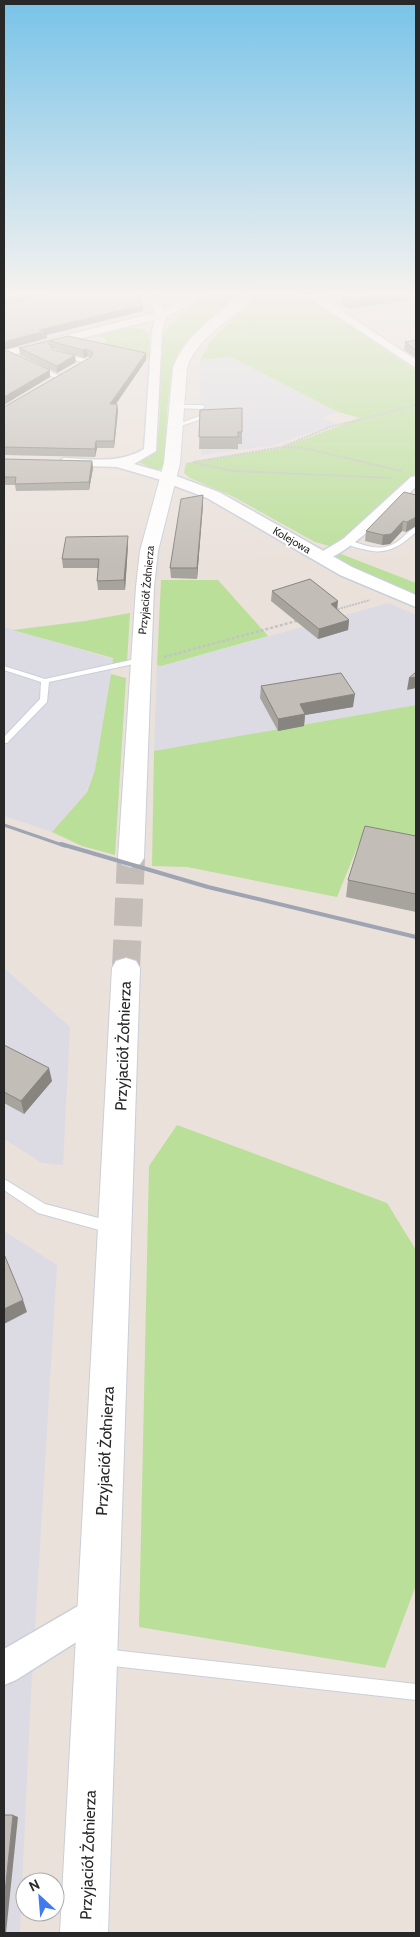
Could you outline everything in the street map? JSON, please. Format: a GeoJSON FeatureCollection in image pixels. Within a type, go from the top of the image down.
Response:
{"type":"FeatureCollection","features":[{"type":"Feature","properties":{"kind":"main road","name":"Przyjaciół Żołnierza"},"geometry":{"type":"LineString","coordinates":[[132,858],[140,657],[149,551],[174,454],[177,384]]}},
{"type":"Feature","properties":{"kind":"main road","name":"Przyjaciół Żołnierza"},"geometry":{"type":"LineString","coordinates":[[84,1933],[126,968]]}},
{"type":"Feature","properties":{"kind":"street"},"geometry":{"type":"LineString","coordinates":[[44,388],[50,384]]}},
{"type":"Feature","properties":{"kind":"street"},"geometry":{"type":"LineString","coordinates":[[52,461],[118,462],[135,460],[150,451],[154,384]]}},
{"type":"Feature","properties":{"kind":"street"},"geometry":{"type":"LineString","coordinates":[[118,462],[168,478]]}},
{"type":"Feature","properties":{"kind":"street","name":"Kolejowa"},"geometry":{"type":"LineString","coordinates":[[168,478],[213,495],[323,557],[416,602]]}},
{"type":"Feature","properties":{"kind":"street"},"geometry":{"type":"LineString","coordinates":[[323,557],[348,542],[416,480]]}},
{"type":"Feature","properties":{"kind":"street"},"geometry":{"type":"LineString","coordinates":[[4,1668],[97,1611]]}},
{"type":"Feature","properties":{"kind":"lane"},"geometry":{"type":"LineString","coordinates":[[176,406],[202,407]]}},
{"type":"Feature","properties":{"kind":"lane"},"geometry":{"type":"LineString","coordinates":[[175,426],[203,417],[203,415]]}},
{"type":"Feature","properties":{"kind":"lane"},"geometry":{"type":"LineString","coordinates":[[348,542],[370,550],[391,549],[398,546],[416,529]]}},
{"type":"Feature","properties":{"kind":"lane"},"geometry":{"type":"LineString","coordinates":[[4,668],[45,680],[140,657]]}},
{"type":"Feature","properties":{"kind":"lane"},"geometry":{"type":"LineString","coordinates":[[4,741],[44,700],[45,680]]}},
{"type":"Feature","properties":{"kind":"lane"},"geometry":{"type":"LineString","coordinates":[[4,1184],[42,1209],[116,1228]]}},
{"type":"Feature","properties":{"kind":"lane"},"geometry":{"type":"LineString","coordinates":[[96,1656],[416,1692]]}},
{"type":"Feature","properties":{"kind":"path"},"geometry":{"type":"LineString","coordinates":[[282,447],[292,441],[336,426],[416,405]]}},
{"type":"Feature","properties":{"kind":"path"},"geometry":{"type":"LineString","coordinates":[[395,478],[234,471],[191,462],[282,447],[304,448],[404,472]]}},
{"type":"Feature","properties":{"kind":"path"},"geometry":{"type":"LineString","coordinates":[[326,613],[395,593]]}},
{"type":"Feature","properties":{"kind":"path"},"geometry":{"type":"LineString","coordinates":[[140,657],[166,658],[308,618]]}},
{"type":"Feature","properties":{"kind":"shaded area"},"geometry":{"type":"Polygon","coordinates":[[[200,384],[284,384],[338,412],[322,418],[337,424],[270,446],[201,455],[200,384]]]}},
{"type":"Feature","properties":{"kind":"shaded area"},"geometry":{"type":"Polygon","coordinates":[[[389,603],[416,615],[416,705],[154,751],[157,665],[161,666],[389,603]]]}},
{"type":"Feature","properties":{"kind":"shaded area"},"geometry":{"type":"Polygon","coordinates":[[[4,627],[113,659],[95,770],[86,792],[52,832],[4,816],[4,627]]]}},
{"type":"Feature","properties":{"kind":"shaded area"},"geometry":{"type":"Polygon","coordinates":[[[4,968],[70,1027],[63,1165],[42,1163],[4,1139],[4,968]]]}},
{"type":"Feature","properties":{"kind":"shaded area"},"geometry":{"type":"Polygon","coordinates":[[[4,1231],[57,1265],[30,1712],[23,1872],[15,1872],[15,1922],[20,1922],[20,1933],[4,1933],[4,1231]]]}},
{"type":"Feature","properties":{"kind":"green space"},"geometry":{"type":"Polygon","coordinates":[[[160,384],[170,384],[165,463],[161,469],[155,469],[138,462],[153,454],[159,422],[160,384]]]}},
{"type":"Feature","properties":{"kind":"green space"},"geometry":{"type":"Polygon","coordinates":[[[284,384],[416,384],[416,478],[411,478],[343,541],[330,546],[315,542],[232,496],[190,478],[184,473],[186,463],[281,448],[360,418],[338,412],[284,384]]]}},
{"type":"Feature","properties":{"kind":"green space"},"geometry":{"type":"Polygon","coordinates":[[[336,552],[416,583],[416,594],[347,564],[336,557],[336,552]]]}},
{"type":"Feature","properties":{"kind":"green space"},"geometry":{"type":"Polygon","coordinates":[[[161,580],[218,580],[268,636],[161,666],[157,665],[161,580]]]}},
{"type":"Feature","properties":{"kind":"green space"},"geometry":{"type":"Polygon","coordinates":[[[130,613],[126,666],[112,668],[113,658],[13,630],[85,621],[130,613]]]}},
{"type":"Feature","properties":{"kind":"green space"},"geometry":{"type":"Polygon","coordinates":[[[111,674],[126,678],[115,855],[82,846],[52,832],[87,792],[95,770],[111,674]]]}},
{"type":"Feature","properties":{"kind":"green space"},"geometry":{"type":"Polygon","coordinates":[[[416,705],[416,854],[359,843],[337,897],[187,867],[152,866],[154,751],[416,705]]]}},
{"type":"Feature","properties":{"kind":"green space"},"geometry":{"type":"Polygon","coordinates":[[[177,1125],[387,1203],[416,1250],[416,1585],[385,1668],[139,1627],[149,1166],[177,1125]]]}},
{"type":"Feature","properties":{"kind":"building"},"geometry":{"type":"Polygon","coordinates":[[[4,384],[25,384],[4,397],[4,384]]]}},
{"type":"Feature","properties":{"kind":"building"},"geometry":{"type":"Polygon","coordinates":[[[43,384],[124,384],[110,404],[117,404],[114,441],[96,441],[95,449],[4,447],[4,407],[43,384]]]}},
{"type":"Feature","properties":{"kind":"building"},"geometry":{"type":"Polygon","coordinates":[[[242,408],[242,432],[238,432],[238,437],[199,437],[200,410],[242,408]]]}},
{"type":"Feature","properties":{"kind":"building"},"geometry":{"type":"Polygon","coordinates":[[[4,459],[92,461],[89,482],[15,484],[16,477],[4,477],[4,459]]]}},
{"type":"Feature","properties":{"kind":"building"},"geometry":{"type":"Polygon","coordinates":[[[404,492],[416,495],[416,517],[407,522],[403,521],[391,534],[383,535],[366,531],[404,492]]]}},
{"type":"Feature","properties":{"kind":"building"},"geometry":{"type":"Polygon","coordinates":[[[203,495],[197,568],[170,568],[181,499],[203,495]]]}},
{"type":"Feature","properties":{"kind":"building"},"geometry":{"type":"Polygon","coordinates":[[[128,536],[124,580],[97,581],[99,559],[62,559],[66,537],[128,536]]]}},
{"type":"Feature","properties":{"kind":"building"},"geometry":{"type":"Polygon","coordinates":[[[310,579],[338,601],[331,604],[349,620],[319,629],[272,591],[310,579]]]}},
{"type":"Feature","properties":{"kind":"building"},"geometry":{"type":"Polygon","coordinates":[[[416,672],[416,677],[409,678],[416,672]]]}},
{"type":"Feature","properties":{"kind":"building"},"geometry":{"type":"Polygon","coordinates":[[[341,673],[355,694],[300,704],[305,714],[278,719],[261,686],[341,673]]]}},
{"type":"Feature","properties":{"kind":"building"},"geometry":{"type":"Polygon","coordinates":[[[365,826],[416,836],[416,894],[348,880],[365,826]]]}},
{"type":"Feature","properties":{"kind":"building"},"geometry":{"type":"Polygon","coordinates":[[[4,1045],[49,1068],[21,1101],[4,1092],[4,1045]]]}},
{"type":"Feature","properties":{"kind":"building"},"geometry":{"type":"Polygon","coordinates":[[[4,1254],[23,1300],[4,1309],[4,1254]]]}},
{"type":"Feature","properties":{"kind":"building"},"geometry":{"type":"Polygon","coordinates":[[[4,1815],[13,1815],[4,1902],[4,1815]]]}},
{"type":"Feature","properties":{"kind":"tunnel"},"geometry":{"type":"LineString","coordinates":[[126,968],[131,858]]}},
{"type":"Feature","properties":{"kind":"railway"},"geometry":{"type":"LineString","coordinates":[[4,825],[65,846]]}},
{"type":"Feature","properties":{"kind":"railway"},"geometry":{"type":"LineString","coordinates":[[61,844],[208,887],[416,937]]}}]}
